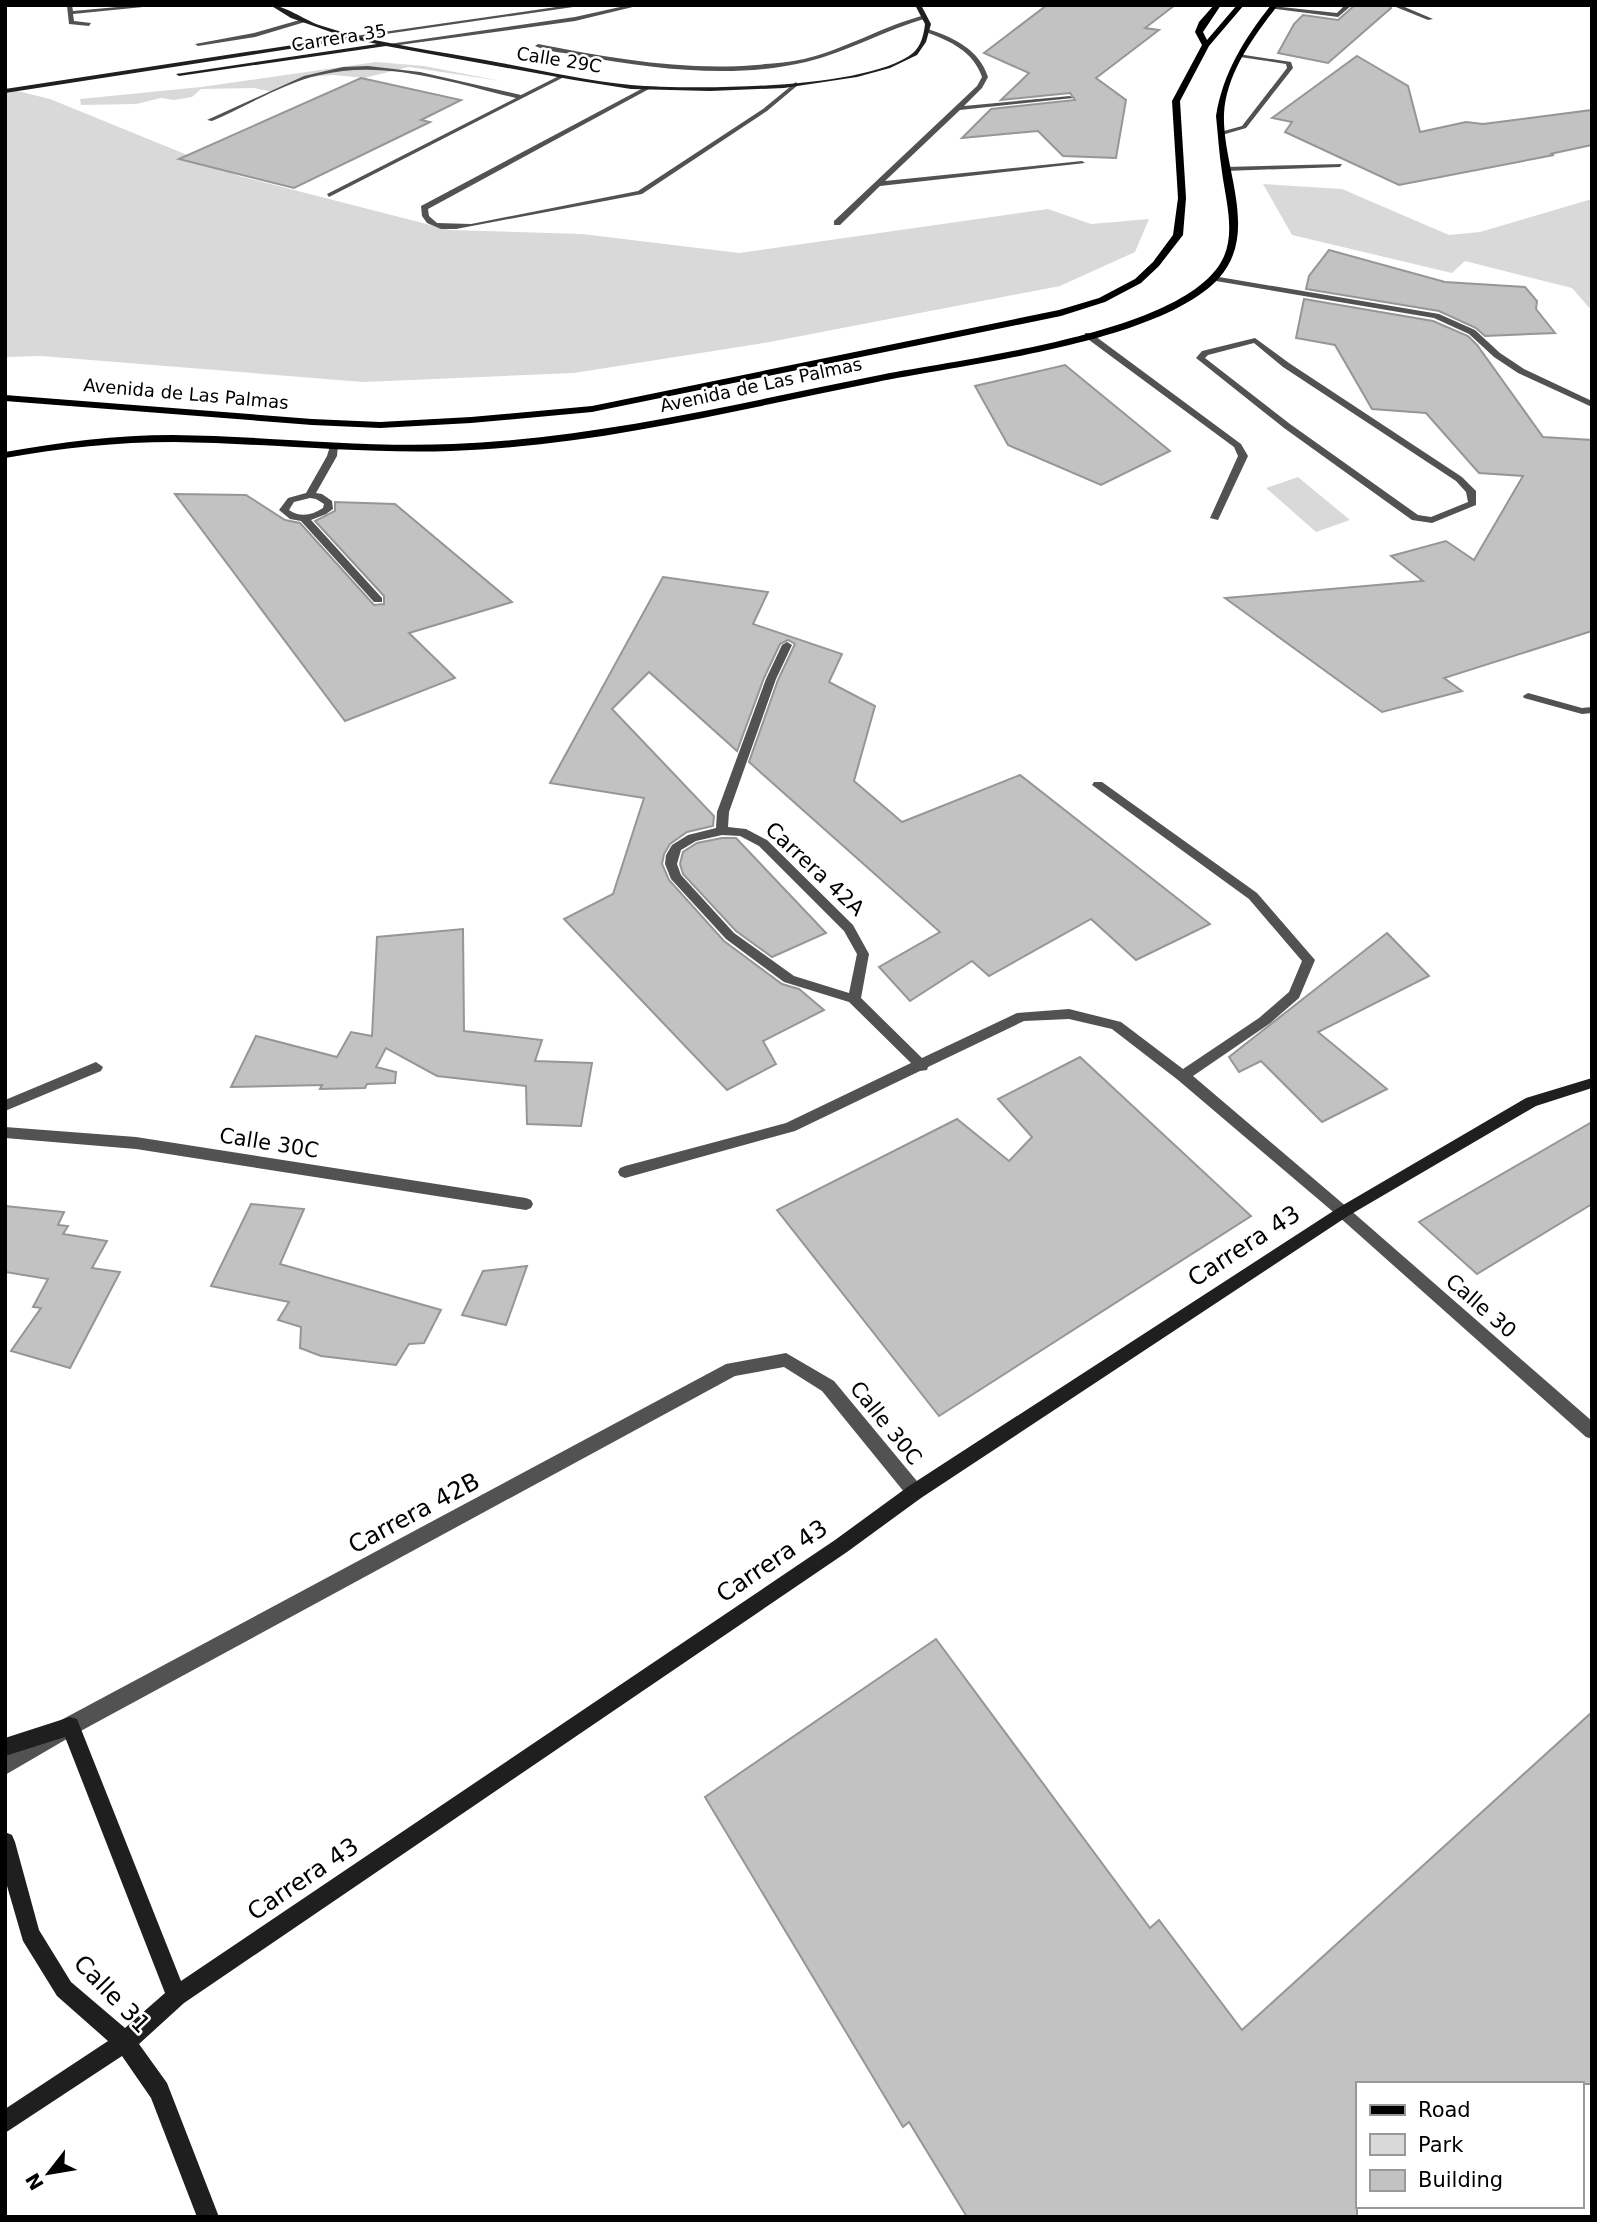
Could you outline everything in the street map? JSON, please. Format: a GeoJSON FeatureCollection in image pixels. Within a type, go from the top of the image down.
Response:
{"type":"FeatureCollection","features":[{"type":"Feature","properties":{"kind":"main road"},"geometry":{"type":"LineString","coordinates":[[1207,44],[1199,32],[1202,24],[1218,5]]}},
{"type":"Feature","properties":{"kind":"main road","name":"Avenida de Las Palmas"},"geometry":{"type":"LineString","coordinates":[[5,398],[312,422],[380,425],[471,420],[592,409],[1061,313],[1102,300],[1138,281],[1156,264],[1178,235],[1182,198],[1176,101],[1207,44],[1241,5]]}},
{"type":"Feature","properties":{"kind":"main road","name":"Avenida de Las Palmas"},"geometry":{"type":"LineString","coordinates":[[5,456],[109,439],[216,438],[447,448],[592,436],[1088,335],[1161,312],[1182,302],[1226,264],[1233,226],[1220,116],[1221,98],[1256,27],[1274,7]]}},
{"type":"Feature","properties":{"kind":"street"},"geometry":{"type":"LineString","coordinates":[[70,5],[71,23],[89,24]]}},
{"type":"Feature","properties":{"kind":"street","name":"Calle 29C"},"geometry":{"type":"LineString","coordinates":[[273,5],[303,21],[392,44],[563,76],[648,88],[709,90],[796,84],[849,76],[889,66],[914,55],[928,31]]}},
{"type":"Feature","properties":{"kind":"street","name":"Carrera 35"},"geometry":{"type":"LineString","coordinates":[[5,91],[358,36],[584,5]]}},
{"type":"Feature","properties":{"kind":"street","name":"Carrera 35"},"geometry":{"type":"LineString","coordinates":[[173,75],[615,12],[638,5]]}},
{"type":"Feature","properties":{"kind":"street"},"geometry":{"type":"LineString","coordinates":[[837,223],[980,88],[985,77],[983,65],[971,52],[928,31],[925,17],[918,5]]}},
{"type":"Feature","properties":{"kind":"street"},"geometry":{"type":"LineString","coordinates":[[1274,7],[1338,15],[1349,5]]}},
{"type":"Feature","properties":{"kind":"street"},"geometry":{"type":"LineString","coordinates":[[1394,5],[1430,19]]}},
{"type":"Feature","properties":{"kind":"street"},"geometry":{"type":"LineString","coordinates":[[69,13],[140,7]]}},
{"type":"Feature","properties":{"kind":"street"},"geometry":{"type":"LineString","coordinates":[[538,46],[677,69],[787,64],[813,59],[881,30],[925,17]]}},
{"type":"Feature","properties":{"kind":"street"},"geometry":{"type":"LineString","coordinates":[[475,20],[495,30]]}},
{"type":"Feature","properties":{"kind":"street"},"geometry":{"type":"LineString","coordinates":[[198,44],[255,35],[303,21]]}},
{"type":"Feature","properties":{"kind":"street"},"geometry":{"type":"LineString","coordinates":[[1222,133],[1244,127],[1290,68],[1289,63],[1280,60],[1240,55]]}},
{"type":"Feature","properties":{"kind":"street"},"geometry":{"type":"LineString","coordinates":[[210,120],[316,74],[356,68],[401,72],[522,97]]}},
{"type":"Feature","properties":{"kind":"street","name":"Carrera 35"},"geometry":{"type":"LineString","coordinates":[[42,86],[160,76]]}},
{"type":"Feature","properties":{"kind":"street"},"geometry":{"type":"LineString","coordinates":[[329,195],[563,76]]}},
{"type":"Feature","properties":{"kind":"street"},"geometry":{"type":"LineString","coordinates":[[648,88],[424,208],[425,218],[431,224],[446,228],[471,226],[640,192],[765,110],[796,84]]}},
{"type":"Feature","properties":{"kind":"street"},"geometry":{"type":"LineString","coordinates":[[958,108],[1070,98]]}},
{"type":"Feature","properties":{"kind":"street"},"geometry":{"type":"LineString","coordinates":[[878,184],[1082,163]]}},
{"type":"Feature","properties":{"kind":"street"},"geometry":{"type":"LineString","coordinates":[[1225,169],[1340,165]]}},
{"type":"Feature","properties":{"kind":"street"},"geometry":{"type":"LineString","coordinates":[[1213,278],[1436,316],[1472,332],[1497,355],[1521,371],[1592,404]]}},
{"type":"Feature","properties":{"kind":"street"},"geometry":{"type":"LineString","coordinates":[[1088,335],[1238,446],[1243,456],[1215,518]]}},
{"type":"Feature","properties":{"kind":"street"},"geometry":{"type":"LineString","coordinates":[[1255,340],[1286,365],[1460,479],[1471,491],[1474,503],[1432,520],[1415,519],[1200,358],[1205,353],[1255,340]]}},
{"type":"Feature","properties":{"kind":"street"},"geometry":{"type":"LineString","coordinates":[[310,495],[332,456],[334,445]]}},
{"type":"Feature","properties":{"kind":"street"},"geometry":{"type":"LineString","coordinates":[[310,495],[319,496],[329,503],[323,513],[304,518],[294,517],[284,510],[291,500],[310,495]]}},
{"type":"Feature","properties":{"kind":"street"},"geometry":{"type":"LineString","coordinates":[[304,518],[378,600]]}},
{"type":"Feature","properties":{"kind":"street"},"geometry":{"type":"LineString","coordinates":[[722,831],[723,812],[771,679],[787,645]]}},
{"type":"Feature","properties":{"kind":"street"},"geometry":{"type":"LineString","coordinates":[[1528,696],[1582,711],[1592,710]]}},
{"type":"Feature","properties":{"kind":"street"},"geometry":{"type":"LineString","coordinates":[[1098,785],[1253,896],[1309,960],[1294,995],[1264,1021],[1183,1076]]}},
{"type":"Feature","properties":{"kind":"street","name":"Carrera 42A"},"geometry":{"type":"LineString","coordinates":[[854,999],[863,954],[849,928],[763,843],[742,832],[722,831],[684,841],[673,851],[670,864],[675,876],[730,936],[778,971],[803,984],[854,999],[922,1066]]}},
{"type":"Feature","properties":{"kind":"street","name":"Calle 30"},"geometry":{"type":"LineString","coordinates":[[625,1172],[790,1128],[1022,1016],[1069,1014],[1116,1025],[1183,1076],[1343,1212],[1592,1432]]}},
{"type":"Feature","properties":{"kind":"street"},"geometry":{"type":"LineString","coordinates":[[5,1106],[96,1067]]}},
{"type":"Feature","properties":{"kind":"street","name":"Carrera 43"},"geometry":{"type":"LineString","coordinates":[[5,2122],[125,2042],[177,1996],[841,1546],[915,1492],[1343,1212],[1531,1102],[1592,1083]]}},
{"type":"Feature","properties":{"kind":"street","name":"Calle 30C"},"geometry":{"type":"LineString","coordinates":[[5,1132],[136,1143],[526,1204]]}},
{"type":"Feature","properties":{"kind":"street","name":"Calle 30C"},"geometry":{"type":"LineString","coordinates":[[786,1360],[828,1385],[915,1492]]}},
{"type":"Feature","properties":{"kind":"street","name":"Carrera 42B"},"geometry":{"type":"LineString","coordinates":[[5,1766],[70,1726],[732,1369],[786,1360]]}},
{"type":"Feature","properties":{"kind":"street","name":"Carrera 42B"},"geometry":{"type":"LineString","coordinates":[[5,1747],[70,1726]]}},
{"type":"Feature","properties":{"kind":"street","name":"Calle 31"},"geometry":{"type":"LineString","coordinates":[[70,1726],[177,1996]]}},
{"type":"Feature","properties":{"kind":"street","name":"Calle 31"},"geometry":{"type":"LineString","coordinates":[[5,1842],[30,1934],[64,1989],[125,2042],[159,2091],[208,2217]]}},
{"type":"Feature","properties":{"kind":"green space"},"geometry":{"type":"Polygon","coordinates":[[[376,62],[424,66],[501,81],[409,67],[364,78],[334,75],[308,77],[273,92],[254,88],[201,89],[192,97],[174,100],[161,98],[136,104],[81,105],[80,99],[201,87],[376,62]]]}},
{"type":"Feature","properties":{"kind":"green space"},"geometry":{"type":"Polygon","coordinates":[[[5,88],[50,99],[239,176],[450,230],[582,234],[739,253],[1048,209],[1091,224],[1149,219],[1135,252],[1060,286],[770,342],[574,373],[363,382],[41,356],[5,357],[5,88]]]}},
{"type":"Feature","properties":{"kind":"green space"},"geometry":{"type":"Polygon","coordinates":[[[1263,184],[1342,189],[1449,235],[1480,232],[1592,199],[1592,311],[1572,288],[1465,261],[1452,273],[1292,235],[1263,184]]]}},
{"type":"Feature","properties":{"kind":"green space"},"geometry":{"type":"Polygon","coordinates":[[[1298,477],[1350,520],[1316,532],[1266,488],[1298,477]]]}},
{"type":"Feature","properties":{"kind":"building"},"geometry":{"type":"Polygon","coordinates":[[[1047,5],[1175,5],[1145,28],[1159,30],[1096,78],[1126,100],[1116,158],[1063,156],[1038,131],[962,138],[991,109],[1075,100],[1070,93],[1001,100],[1029,73],[984,53],[1047,5]]]}},
{"type":"Feature","properties":{"kind":"building"},"geometry":{"type":"Polygon","coordinates":[[[1355,5],[1389,5],[1391,8],[1328,63],[1278,53],[1294,24],[1303,15],[1338,20],[1355,5]]]}},
{"type":"Feature","properties":{"kind":"building"},"geometry":{"type":"Polygon","coordinates":[[[1357,56],[1408,86],[1420,132],[1466,122],[1483,124],[1592,110],[1592,145],[1399,185],[1285,132],[1292,122],[1272,118],[1357,56]]]}},
{"type":"Feature","properties":{"kind":"building"},"geometry":{"type":"Polygon","coordinates":[[[361,78],[461,100],[421,120],[430,122],[294,188],[179,159],[361,78]]]}},
{"type":"Feature","properties":{"kind":"building"},"geometry":{"type":"Polygon","coordinates":[[[1329,250],[1445,282],[1525,287],[1537,301],[1536,309],[1555,333],[1485,336],[1476,328],[1439,311],[1306,289],[1309,276],[1329,250]]]}},
{"type":"Feature","properties":{"kind":"building"},"geometry":{"type":"Polygon","coordinates":[[[1304,299],[1433,321],[1468,336],[1543,437],[1592,440],[1592,631],[1444,678],[1462,691],[1382,712],[1225,598],[1423,581],[1391,556],[1446,541],[1474,560],[1523,476],[1479,473],[1426,413],[1372,409],[1335,345],[1296,338],[1304,299]]]}},
{"type":"Feature","properties":{"kind":"building"},"geometry":{"type":"Polygon","coordinates":[[[1065,365],[1170,451],[1101,485],[1008,445],[975,386],[1065,365]]]}},
{"type":"Feature","properties":{"kind":"building"},"geometry":{"type":"Polygon","coordinates":[[[175,494],[246,495],[285,520],[300,523],[374,605],[384,604],[384,596],[315,521],[335,511],[335,502],[395,504],[512,602],[409,633],[455,678],[345,721],[175,494]]]}},
{"type":"Feature","properties":{"kind":"building"},"geometry":{"type":"Polygon","coordinates":[[[663,577],[768,592],[753,624],[842,654],[829,682],[875,706],[854,781],[902,822],[1020,775],[1210,924],[1136,960],[1091,919],[989,976],[972,961],[910,1001],[879,967],[940,932],[749,762],[778,680],[795,644],[788,640],[780,644],[764,678],[737,751],[649,672],[612,709],[714,816],[713,826],[687,832],[670,844],[662,864],[669,880],[724,941],[782,984],[799,989],[824,1010],[763,1041],[776,1064],[727,1090],[564,919],[613,894],[644,798],[550,783],[663,577]]]}},
{"type":"Feature","properties":{"kind":"building"},"geometry":{"type":"Polygon","coordinates":[[[736,838],[826,933],[772,957],[736,931],[683,874],[680,864],[683,852],[697,843],[736,838]]]}},
{"type":"Feature","properties":{"kind":"building"},"geometry":{"type":"Polygon","coordinates":[[[463,929],[464,1031],[542,1040],[535,1061],[592,1063],[581,1126],[527,1124],[526,1086],[437,1076],[386,1048],[376,1067],[396,1072],[395,1083],[367,1084],[365,1088],[320,1089],[322,1085],[231,1087],[256,1036],[337,1057],[351,1032],[372,1036],[377,937],[463,929]]]}},
{"type":"Feature","properties":{"kind":"building"},"geometry":{"type":"Polygon","coordinates":[[[1387,933],[1429,976],[1318,1032],[1387,1089],[1322,1122],[1261,1061],[1239,1072],[1229,1057],[1387,933]]]}},
{"type":"Feature","properties":{"kind":"building"},"geometry":{"type":"Polygon","coordinates":[[[1080,1057],[1251,1216],[939,1416],[777,1210],[957,1119],[1009,1161],[1032,1137],[998,1099],[1080,1057]]]}},
{"type":"Feature","properties":{"kind":"building"},"geometry":{"type":"Polygon","coordinates":[[[1592,1122],[1592,1204],[1477,1274],[1419,1222],[1592,1122]]]}},
{"type":"Feature","properties":{"kind":"building"},"geometry":{"type":"Polygon","coordinates":[[[251,1204],[304,1209],[280,1264],[441,1310],[424,1343],[409,1344],[396,1365],[321,1356],[300,1348],[301,1327],[278,1320],[289,1302],[211,1286],[251,1204]]]}},
{"type":"Feature","properties":{"kind":"building"},"geometry":{"type":"Polygon","coordinates":[[[5,1206],[64,1212],[58,1225],[68,1226],[63,1234],[107,1241],[92,1268],[120,1272],[70,1368],[11,1351],[41,1308],[33,1307],[48,1279],[5,1272],[5,1206]]]}},
{"type":"Feature","properties":{"kind":"building"},"geometry":{"type":"Polygon","coordinates":[[[527,1266],[506,1325],[462,1315],[483,1271],[527,1266]]]}},
{"type":"Feature","properties":{"kind":"building"},"geometry":{"type":"Polygon","coordinates":[[[936,1639],[1150,1928],[1159,1920],[1242,2030],[1592,1712],[1592,2084],[1356,2082],[1357,2217],[967,2217],[909,2122],[903,2127],[705,1797],[936,1639]]]}}]}
